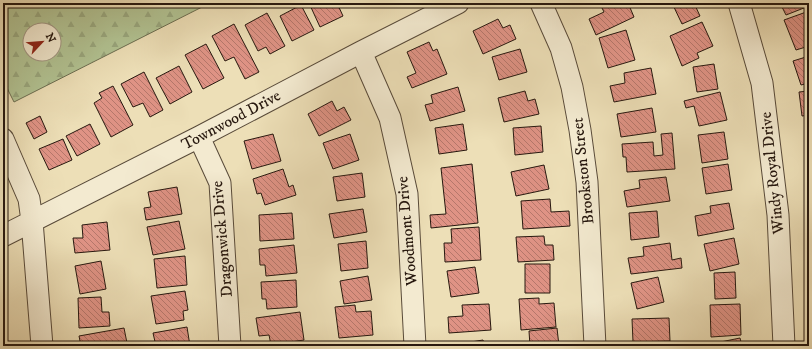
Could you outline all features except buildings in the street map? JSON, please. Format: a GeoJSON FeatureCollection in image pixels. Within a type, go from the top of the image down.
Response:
{"type":"FeatureCollection","features":[{"type":"Feature","properties":{"kind":"street","name":"Townwood Drive"},"geometry":{"type":"LineString","coordinates":[[3,236],[199,137],[458,3]]}},
{"type":"Feature","properties":{"kind":"street","name":"Brookston Street"},"geometry":{"type":"LineString","coordinates":[[541,3],[561,48],[572,87],[580,130],[587,182],[595,346]]}},
{"type":"Feature","properties":{"kind":"street","name":"Windy Royal Drive"},"geometry":{"type":"LineString","coordinates":[[739,3],[762,83],[778,215],[784,346]]}},
{"type":"Feature","properties":{"kind":"street","name":"Woodmont Drive"},"geometry":{"type":"LineString","coordinates":[[361,52],[390,118],[407,194],[415,346]]}},
{"type":"Feature","properties":{"kind":"street","name":"Dragonwick Drive"},"geometry":{"type":"LineString","coordinates":[[199,137],[220,183],[230,346]]}},
{"type":"Feature","properties":{"kind":"street"},"geometry":{"type":"LineString","coordinates":[[3,139],[29,199],[42,346]]}},
{"type":"Feature","properties":{"kind":"green space"},"geometry":{"type":"Polygon","coordinates":[[[3,3],[210,3],[14,102],[3,80],[3,3]]]}}]}
